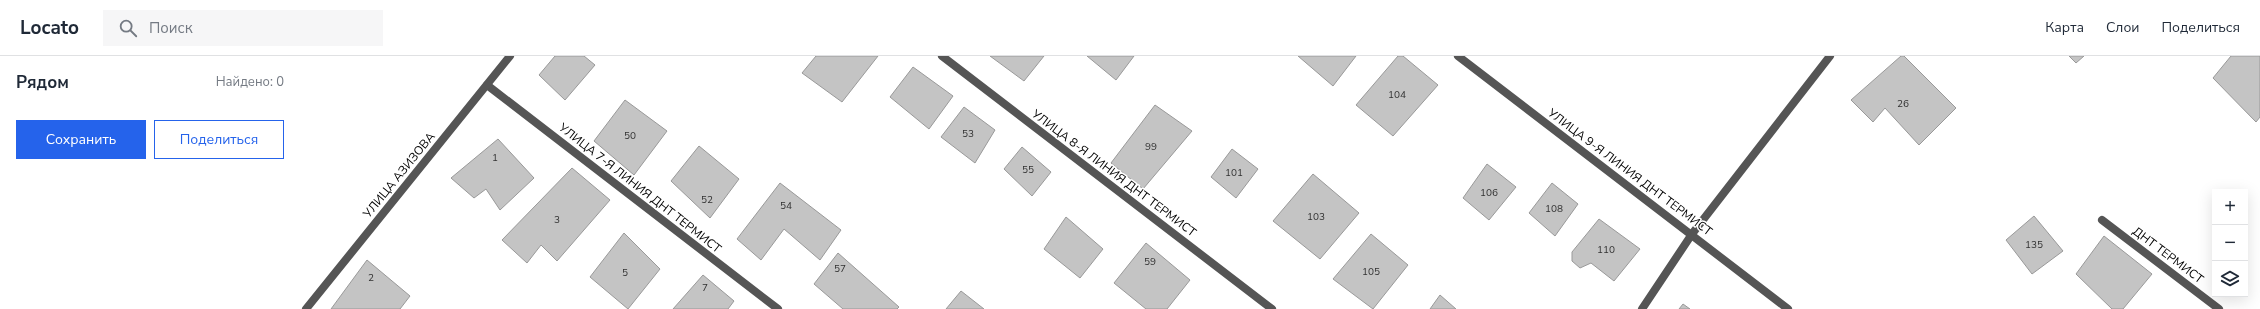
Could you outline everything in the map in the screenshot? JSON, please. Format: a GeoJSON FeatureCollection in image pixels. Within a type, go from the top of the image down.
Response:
{"type":"FeatureCollection","features":[{"type":"Feature","properties":{"kind":"street","name":"УЛИЦА АЗИЗОВА"},"geometry":{"type":"LineString","coordinates":[[306,309],[510,56]]}},
{"type":"Feature","properties":{"kind":"street","name":"УЛИЦА 8-Я ЛИНИЯ ДНТ ТЕРМИСТ"},"geometry":{"type":"LineString","coordinates":[[942,56],[1272,309]]}},
{"type":"Feature","properties":{"kind":"street","name":"УЛИЦА 9-Я ЛИНИЯ ДНТ ТЕРМИСТ"},"geometry":{"type":"LineString","coordinates":[[1458,56],[1788,309]]}},
{"type":"Feature","properties":{"kind":"street"},"geometry":{"type":"LineString","coordinates":[[1642,309],[1692,234],[1830,56]]}},
{"type":"Feature","properties":{"kind":"street","name":"УЛИЦА 7-Я ЛИНИЯ ДНТ ТЕРМИСТ"},"geometry":{"type":"LineString","coordinates":[[487,85],[778,309]]}},
{"type":"Feature","properties":{"kind":"street","name":"ДНТ ТЕРМИСТ"},"geometry":{"type":"LineString","coordinates":[[2102,220],[2219,309]]}},
{"type":"Feature","properties":{"kind":"building"},"geometry":{"type":"Polygon","coordinates":[[[555,56],[584,56],[595,65],[565,100],[539,75],[555,56]]]}},
{"type":"Feature","properties":{"kind":"building"},"geometry":{"type":"Polygon","coordinates":[[[816,56],[878,56],[842,102],[802,73],[816,56]]]}},
{"type":"Feature","properties":{"kind":"building"},"geometry":{"type":"Polygon","coordinates":[[[990,56],[1044,56],[1024,81],[990,56]]]}},
{"type":"Feature","properties":{"kind":"building"},"geometry":{"type":"Polygon","coordinates":[[[1087,56],[1134,56],[1116,80],[1087,56]]]}},
{"type":"Feature","properties":{"kind":"building"},"geometry":{"type":"Polygon","coordinates":[[[1298,56],[1356,56],[1333,86],[1298,56]]]}},
{"type":"Feature","properties":{"kind":"building"},"geometry":{"type":"Polygon","coordinates":[[[1398,56],[1403,56],[1438,85],[1393,136],[1356,105],[1398,56]]]}},
{"type":"Feature","properties":{"kind":"building"},"geometry":{"type":"Polygon","coordinates":[[[1901,56],[1904,56],[1956,108],[1919,145],[1885,108],[1873,122],[1851,100],[1901,56]]]}},
{"type":"Feature","properties":{"kind":"building"},"geometry":{"type":"Polygon","coordinates":[[[2069,56],[2084,56],[2076,63],[2069,56]]]}},
{"type":"Feature","properties":{"kind":"building"},"geometry":{"type":"Polygon","coordinates":[[[2231,56],[2260,56],[2260,117],[2256,122],[2213,78],[2231,56]]]}},
{"type":"Feature","properties":{"kind":"building"},"geometry":{"type":"Polygon","coordinates":[[[913,67],[953,96],[929,129],[890,97],[913,67]]]}},
{"type":"Feature","properties":{"kind":"building"},"geometry":{"type":"Polygon","coordinates":[[[625,100],[667,131],[634,175],[594,141],[625,100]]]}},
{"type":"Feature","properties":{"kind":"building"},"geometry":{"type":"Polygon","coordinates":[[[1155,105],[1192,131],[1143,189],[1111,163],[1155,105]]]}},
{"type":"Feature","properties":{"kind":"building"},"geometry":{"type":"Polygon","coordinates":[[[964,107],[995,130],[975,163],[941,137],[964,107]]]}},
{"type":"Feature","properties":{"kind":"building"},"geometry":{"type":"Polygon","coordinates":[[[498,139],[534,178],[500,210],[486,189],[474,198],[451,178],[498,139]]]}},
{"type":"Feature","properties":{"kind":"building"},"geometry":{"type":"Polygon","coordinates":[[[699,146],[739,179],[710,218],[671,181],[699,146]]]}},
{"type":"Feature","properties":{"kind":"building"},"geometry":{"type":"Polygon","coordinates":[[[1022,147],[1051,172],[1032,196],[1004,169],[1022,147]]]}},
{"type":"Feature","properties":{"kind":"building"},"geometry":{"type":"Polygon","coordinates":[[[1232,149],[1258,169],[1236,198],[1211,177],[1232,149]]]}},
{"type":"Feature","properties":{"kind":"building"},"geometry":{"type":"Polygon","coordinates":[[[1487,164],[1516,187],[1489,220],[1463,198],[1487,164]]]}},
{"type":"Feature","properties":{"kind":"building"},"geometry":{"type":"Polygon","coordinates":[[[572,168],[610,200],[557,261],[541,245],[527,263],[502,240],[572,168]]]}},
{"type":"Feature","properties":{"kind":"building"},"geometry":{"type":"Polygon","coordinates":[[[1313,174],[1359,213],[1320,259],[1273,221],[1313,174]]]}},
{"type":"Feature","properties":{"kind":"building"},"geometry":{"type":"Polygon","coordinates":[[[780,183],[841,230],[820,260],[784,229],[761,260],[737,239],[780,183]]]}},
{"type":"Feature","properties":{"kind":"building"},"geometry":{"type":"Polygon","coordinates":[[[1552,183],[1578,204],[1555,236],[1529,213],[1552,183]]]}},
{"type":"Feature","properties":{"kind":"building"},"geometry":{"type":"Polygon","coordinates":[[[2034,216],[2063,251],[2032,274],[2006,240],[2034,216]]]}},
{"type":"Feature","properties":{"kind":"building"},"geometry":{"type":"Polygon","coordinates":[[[1066,217],[1103,249],[1080,278],[1044,249],[1066,217]]]}},
{"type":"Feature","properties":{"kind":"building"},"geometry":{"type":"Polygon","coordinates":[[[1599,219],[1640,249],[1614,281],[1591,263],[1580,268],[1572,261],[1572,252],[1599,219]]]}},
{"type":"Feature","properties":{"kind":"building"},"geometry":{"type":"Polygon","coordinates":[[[624,233],[660,269],[628,309],[590,277],[624,233]]]}},
{"type":"Feature","properties":{"kind":"building"},"geometry":{"type":"Polygon","coordinates":[[[1371,234],[1408,265],[1373,309],[1333,279],[1371,234]]]}},
{"type":"Feature","properties":{"kind":"building"},"geometry":{"type":"Polygon","coordinates":[[[2104,236],[2152,274],[2123,309],[2112,309],[2076,274],[2104,236]]]}},
{"type":"Feature","properties":{"kind":"building"},"geometry":{"type":"Polygon","coordinates":[[[1146,243],[1190,280],[1167,309],[1146,309],[1114,283],[1146,243]]]}},
{"type":"Feature","properties":{"kind":"building"},"geometry":{"type":"Polygon","coordinates":[[[838,253],[899,307],[897,309],[843,309],[814,284],[838,253]]]}},
{"type":"Feature","properties":{"kind":"building"},"geometry":{"type":"Polygon","coordinates":[[[367,260],[410,296],[400,309],[331,309],[367,260]]]}},
{"type":"Feature","properties":{"kind":"building"},"geometry":{"type":"Polygon","coordinates":[[[703,275],[734,301],[728,309],[673,309],[703,275]]]}},
{"type":"Feature","properties":{"kind":"building"},"geometry":{"type":"Polygon","coordinates":[[[961,291],[984,309],[946,309],[961,291]]]}},
{"type":"Feature","properties":{"kind":"building"},"geometry":{"type":"Polygon","coordinates":[[[1440,295],[1456,309],[1430,309],[1440,295]]]}},
{"type":"Feature","properties":{"kind":"building"},"geometry":{"type":"Polygon","coordinates":[[[1683,304],[1690,309],[1679,309],[1683,304]]]}}]}
